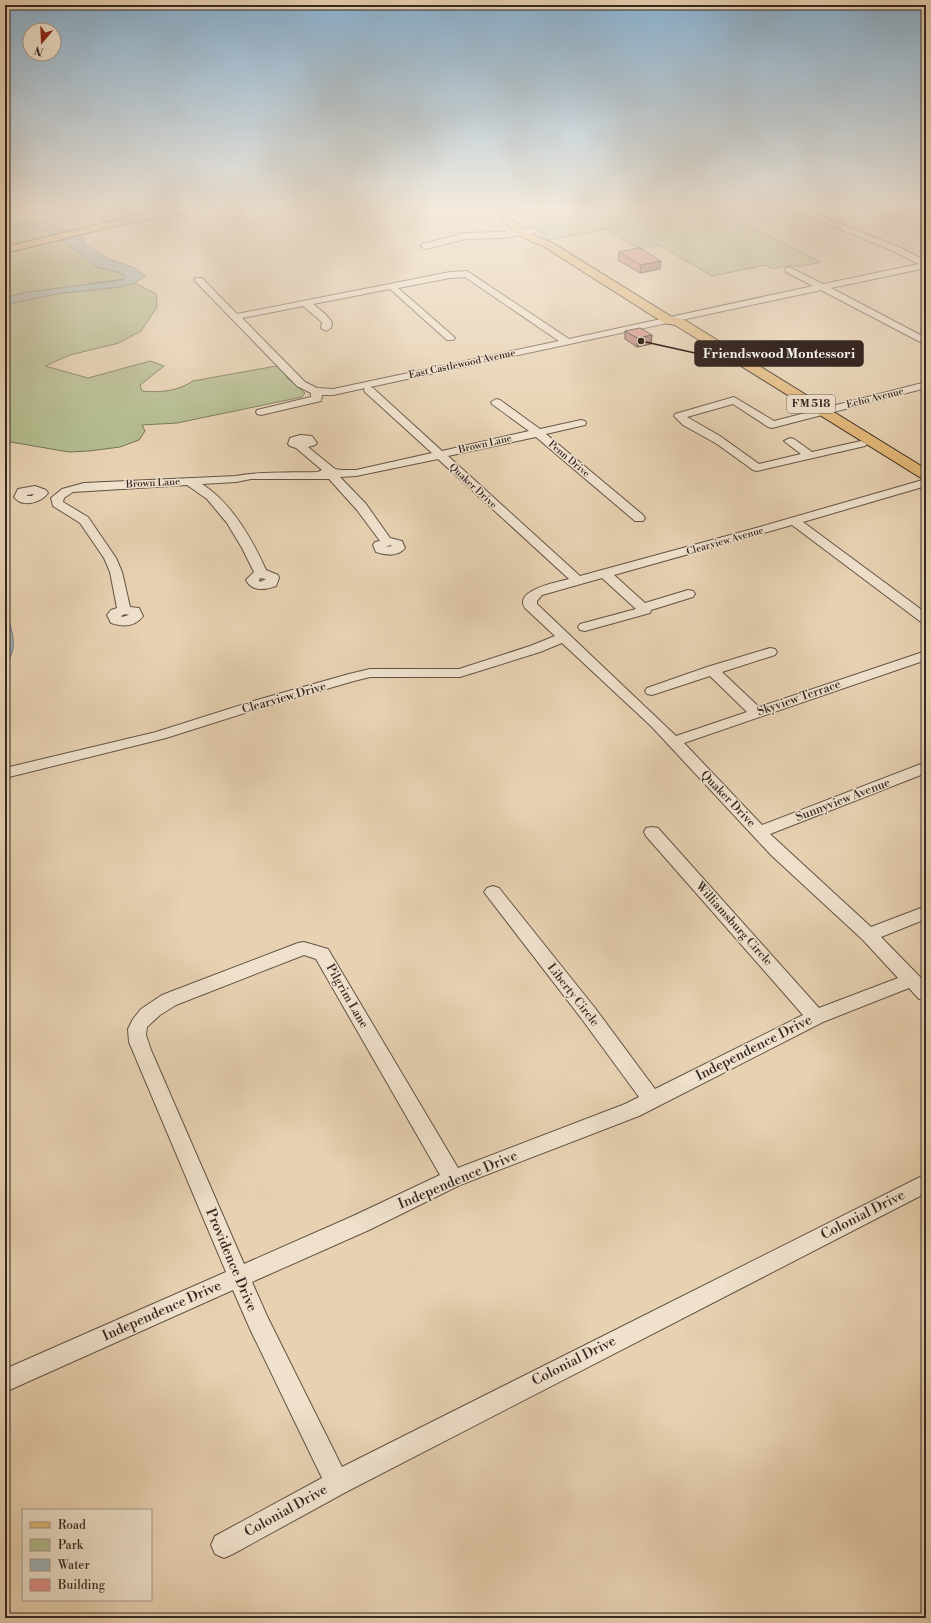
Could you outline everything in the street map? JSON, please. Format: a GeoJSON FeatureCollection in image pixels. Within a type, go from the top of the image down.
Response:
{"type":"FeatureCollection","features":[{"type":"Feature","properties":{"kind":"main road","name":"FM 518"},"geometry":{"type":"LineString","coordinates":[[610,284],[668,320],[679,322],[925,481]]}},
{"type":"Feature","properties":{"kind":"main road","name":"FM 518"},"geometry":{"type":"LineString","coordinates":[[819,413],[861,444],[925,481]]}},
{"type":"Feature","properties":{"kind":"street"},"geometry":{"type":"LineString","coordinates":[[203,284],[301,384],[316,393],[317,399],[261,412]]}},
{"type":"Feature","properties":{"kind":"street"},"geometry":{"type":"LineString","coordinates":[[234,316],[403,284]]}},
{"type":"Feature","properties":{"kind":"street"},"geometry":{"type":"LineString","coordinates":[[480,284],[567,342]]}},
{"type":"Feature","properties":{"kind":"street"},"geometry":{"type":"LineString","coordinates":[[816,284],[926,342]]}},
{"type":"Feature","properties":{"kind":"street","name":"East Castlewood Avenue"},"geometry":{"type":"LineString","coordinates":[[316,393],[333,392],[837,284]]}},
{"type":"Feature","properties":{"kind":"street"},"geometry":{"type":"LineString","coordinates":[[391,286],[450,338]]}},
{"type":"Feature","properties":{"kind":"street"},"geometry":{"type":"LineString","coordinates":[[305,303],[321,315],[327,322],[326,328]]}},
{"type":"Feature","properties":{"kind":"street"},"geometry":{"type":"LineString","coordinates":[[910,334],[926,330]]}},
{"type":"Feature","properties":{"kind":"street","name":"Echo Avenue"},"geometry":{"type":"LineString","coordinates":[[811,456],[757,468],[716,438],[687,423],[679,416],[734,400],[772,425],[926,385]]}},
{"type":"Feature","properties":{"kind":"street","name":"Quaker Drive"},"geometry":{"type":"LineString","coordinates":[[369,390],[578,581]]}},
{"type":"Feature","properties":{"kind":"street","name":"Penn Drive"},"geometry":{"type":"LineString","coordinates":[[496,402],[537,432],[639,518]]}},
{"type":"Feature","properties":{"kind":"street","name":"Brown Lane"},"geometry":{"type":"LineString","coordinates":[[62,494],[41,494],[62,494],[175,482],[208,485],[214,480],[251,480],[268,477],[356,473],[580,423]]}},
{"type":"Feature","properties":{"kind":"street"},"geometry":{"type":"LineString","coordinates":[[790,441],[811,456],[861,444]]}},
{"type":"Feature","properties":{"kind":"street"},"geometry":{"type":"LineString","coordinates":[[301,446],[301,448],[345,487],[369,515],[386,541]]}},
{"type":"Feature","properties":{"kind":"street"},"geometry":{"type":"LineString","coordinates":[[345,487],[347,478],[356,473]]}},
{"type":"Feature","properties":{"kind":"street","name":"Clearview Avenue"},"geometry":{"type":"LineString","coordinates":[[530,605],[530,600],[537,592],[760,531],[925,481]]}},
{"type":"Feature","properties":{"kind":"street"},"geometry":{"type":"LineString","coordinates":[[197,484],[220,506],[239,532],[254,556],[261,574]]}},
{"type":"Feature","properties":{"kind":"street"},"geometry":{"type":"LineString","coordinates":[[62,494],[57,503],[84,520],[110,558],[116,572],[124,610]]}},
{"type":"Feature","properties":{"kind":"street"},"geometry":{"type":"LineString","coordinates":[[794,521],[926,618]]}},
{"type":"Feature","properties":{"kind":"street"},"geometry":{"type":"LineString","coordinates":[[605,574],[643,608]]}},
{"type":"Feature","properties":{"kind":"street"},"geometry":{"type":"LineString","coordinates":[[643,608],[688,594]]}},
{"type":"Feature","properties":{"kind":"street","name":"Quaker Drive"},"geometry":{"type":"LineString","coordinates":[[530,605],[656,724],[777,851],[869,935],[926,994]]}},
{"type":"Feature","properties":{"kind":"street"},"geometry":{"type":"LineString","coordinates":[[585,627],[645,610],[643,608]]}},
{"type":"Feature","properties":{"kind":"street","name":"Clearview Drive"},"geometry":{"type":"LineString","coordinates":[[5,773],[82,756],[349,678],[370,673],[460,673],[535,649],[564,637]]}},
{"type":"Feature","properties":{"kind":"street"},"geometry":{"type":"LineString","coordinates":[[652,691],[770,652]]}},
{"type":"Feature","properties":{"kind":"street","name":"Skyview Terrace"},"geometry":{"type":"LineString","coordinates":[[673,742],[926,655]]}},
{"type":"Feature","properties":{"kind":"street"},"geometry":{"type":"LineString","coordinates":[[712,670],[757,713]]}},
{"type":"Feature","properties":{"kind":"street","name":"Sunnyview Avenue"},"geometry":{"type":"LineString","coordinates":[[759,832],[926,767]]}},
{"type":"Feature","properties":{"kind":"street","name":"Williamsburg Circle"},"geometry":{"type":"LineString","coordinates":[[652,832],[816,1017]]}},
{"type":"Feature","properties":{"kind":"street","name":"Liberty Circle"},"geometry":{"type":"LineString","coordinates":[[493,892],[588,1013],[652,1100]]}},
{"type":"Feature","properties":{"kind":"street"},"geometry":{"type":"LineString","coordinates":[[869,935],[926,912]]}},
{"type":"Feature","properties":{"kind":"street","name":"Pilgrim Lane"},"geometry":{"type":"LineString","coordinates":[[137,1033],[138,1027],[150,1011],[169,1000],[304,948],[322,954],[454,1179]]}},
{"type":"Feature","properties":{"kind":"street","name":"Independence Drive"},"geometry":{"type":"LineString","coordinates":[[5,1381],[361,1223],[454,1179],[632,1110],[816,1017],[911,980]]}},
{"type":"Feature","properties":{"kind":"street","name":"Providence Drive"},"geometry":{"type":"LineString","coordinates":[[137,1033],[148,1065],[238,1277],[258,1322],[337,1483]]}},
{"type":"Feature","properties":{"kind":"street","name":"Colonial Drive"},"geometry":{"type":"LineString","coordinates":[[224,1545],[337,1483],[926,1183]]}},
{"type":"Feature","properties":{"kind":"green space"},"geometry":{"type":"Polygon","coordinates":[[[5,284],[90,284],[23,293],[5,298],[5,284]]]}},
{"type":"Feature","properties":{"kind":"green space"},"geometry":{"type":"Polygon","coordinates":[[[136,284],[156,294],[157,307],[141,331],[119,343],[70,355],[45,366],[88,378],[150,361],[164,366],[140,385],[142,391],[155,392],[175,389],[193,381],[276,366],[285,373],[287,378],[305,393],[302,397],[177,423],[142,425],[145,431],[139,440],[120,447],[69,452],[5,441],[5,306],[48,295],[136,284]]]}},
{"type":"Feature","properties":{"kind":"water"},"geometry":{"type":"Polygon","coordinates":[[[93,284],[132,284],[121,287],[61,293],[21,301],[5,306],[5,298],[23,293],[93,284]]]}},
{"type":"Feature","properties":{"kind":"water"},"geometry":{"type":"Polygon","coordinates":[[[5,608],[13,637],[13,644],[10,658],[5,664],[5,608]]]}},
{"type":"Feature","properties":{"kind":"building"},"geometry":{"type":"Polygon","coordinates":[[[640,328],[652,335],[637,338],[625,331],[640,328]]]}},
{"type":"Feature","properties":{"kind":"place","name":"Friendswood Montessori"},"geometry":{"type":"Point","coordinates":[641,341]}}]}
